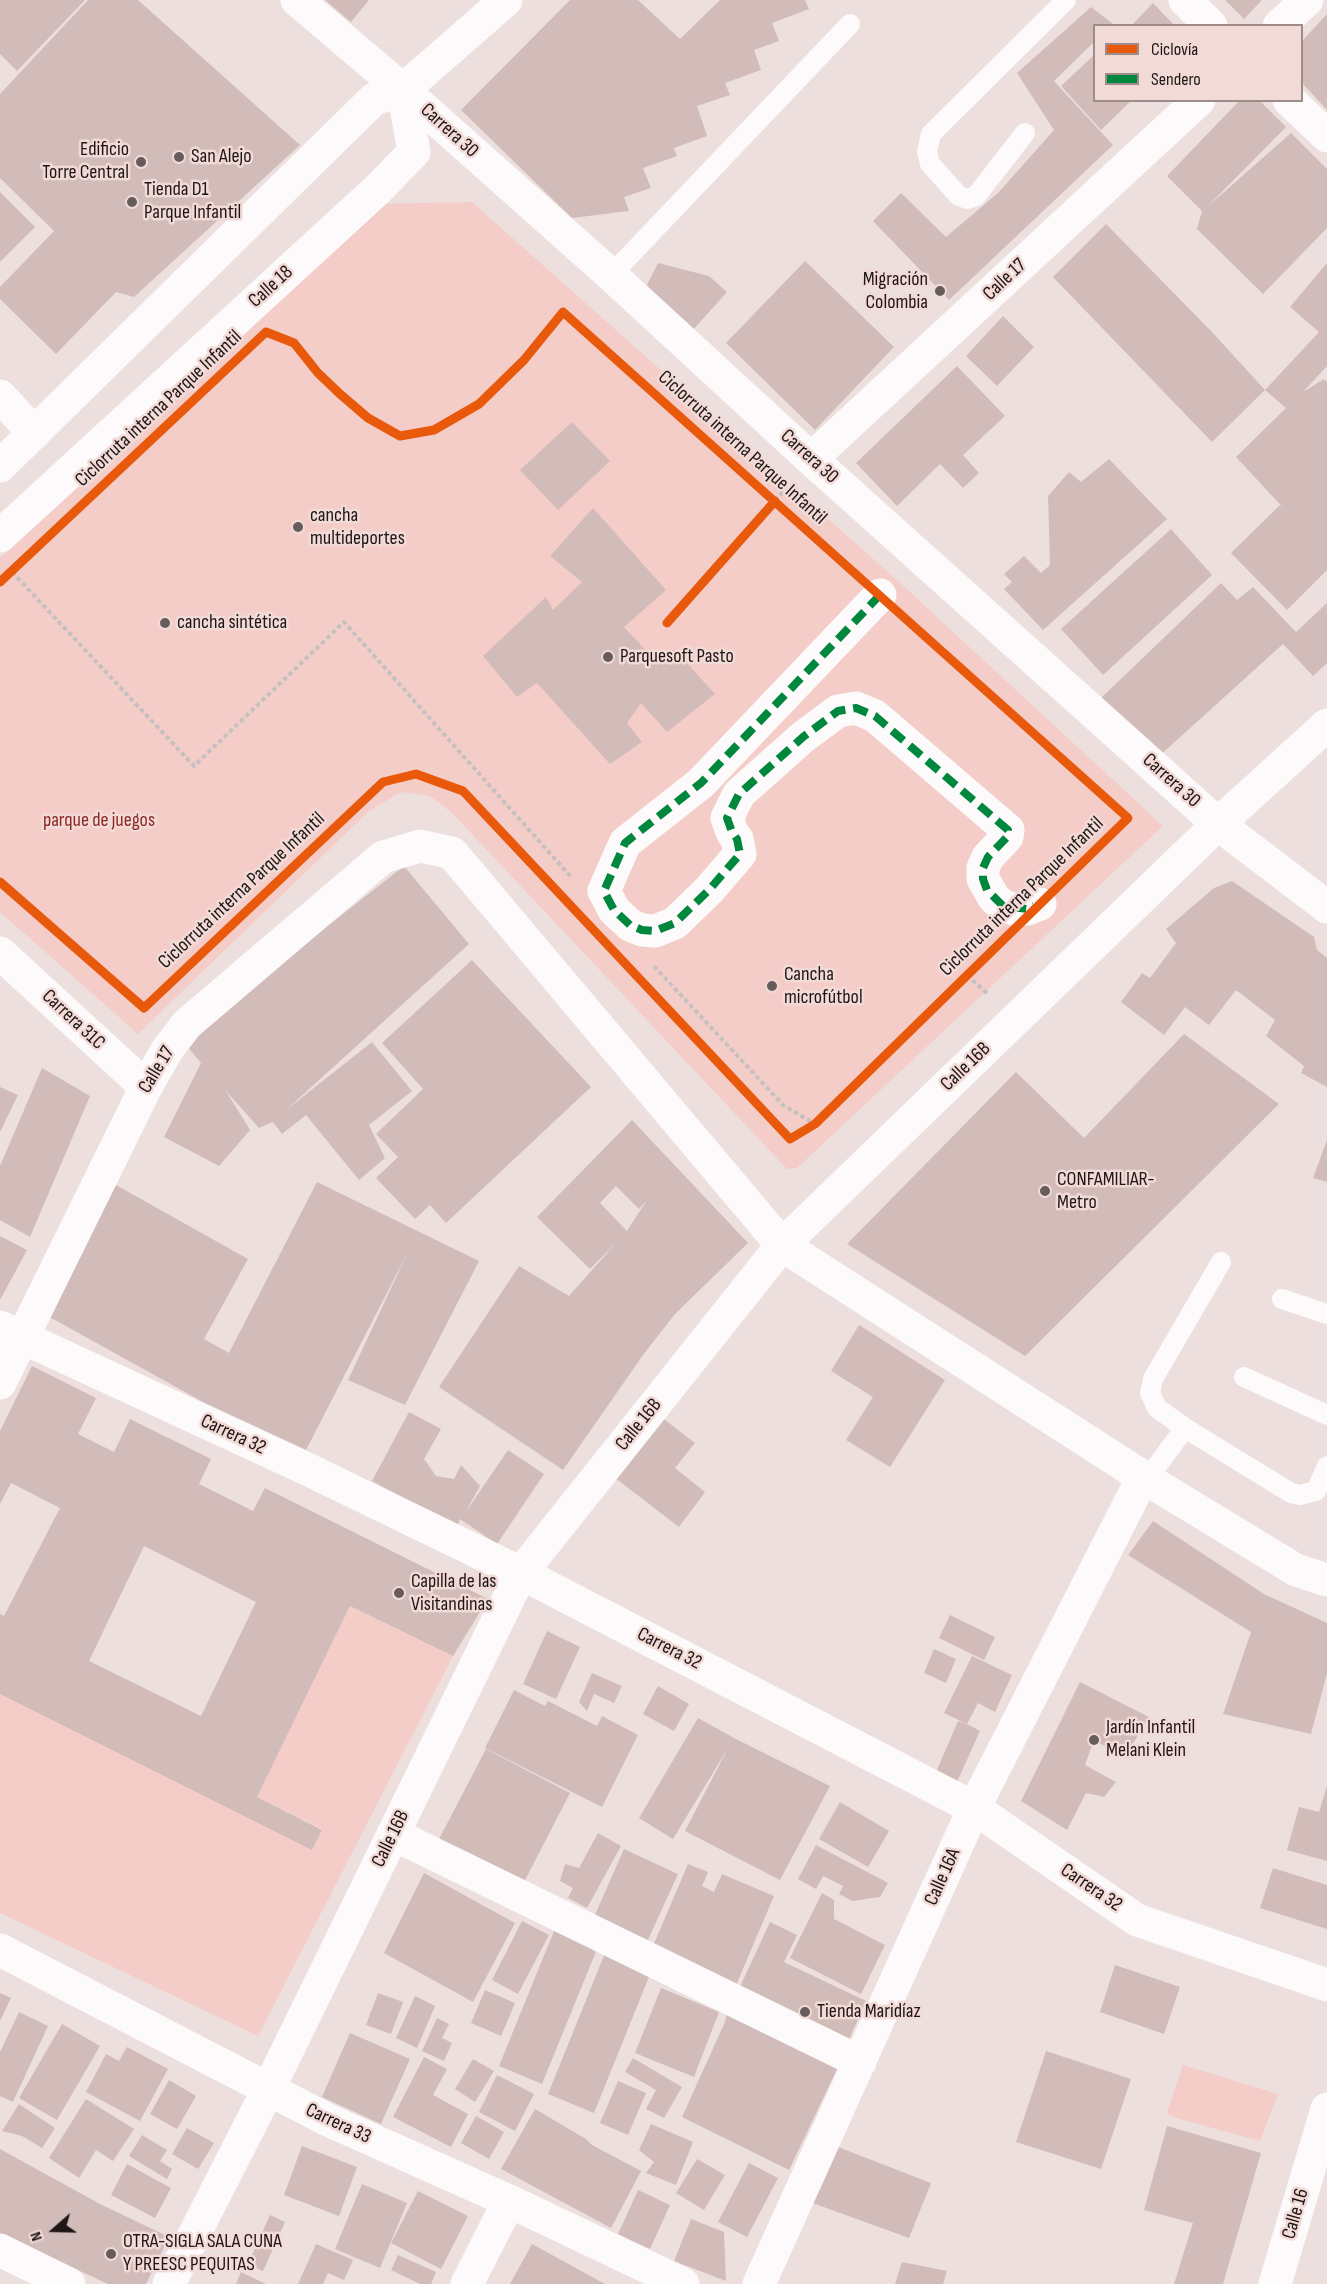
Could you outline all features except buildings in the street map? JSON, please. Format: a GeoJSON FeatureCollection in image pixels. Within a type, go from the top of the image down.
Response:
{"type":"FeatureCollection","features":[{"type":"Feature","properties":{"kind":"street","name":"Carrera 30"},"geometry":{"type":"LineString","coordinates":[[297,0],[403,90],[611,275],[811,459],[1218,824],[1327,907]]}},
{"type":"Feature","properties":{"kind":"street"},"geometry":{"type":"LineString","coordinates":[[0,466],[374,99],[403,90],[506,0]]}},
{"type":"Feature","properties":{"kind":"street"},"geometry":{"type":"LineString","coordinates":[[1185,0],[1209,24]]}},
{"type":"Feature","properties":{"kind":"street"},"geometry":{"type":"LineString","coordinates":[[1281,24],[1307,0]]}},
{"type":"Feature","properties":{"kind":"street","name":"Calle 18"},"geometry":{"type":"LineString","coordinates":[[0,536],[370,197],[414,152],[403,90]]}},
{"type":"Feature","properties":{"kind":"street","name":"Calle 17"},"geometry":{"type":"LineString","coordinates":[[811,459],[1196,102]]}},
{"type":"Feature","properties":{"kind":"street"},"geometry":{"type":"LineString","coordinates":[[1291,102],[1327,136]]}},
{"type":"Feature","properties":{"kind":"street"},"geometry":{"type":"LineString","coordinates":[[0,396],[34,433]]}},
{"type":"Feature","properties":{"kind":"street"},"geometry":{"type":"LineString","coordinates":[[880,595],[701,783],[625,843],[604,891],[614,910],[630,925],[642,930],[655,931],[675,923],[710,890],[740,854],[737,839],[727,818],[739,794],[803,737],[838,711],[856,708],[875,716],[1008,830],[1007,837],[988,857],[982,868],[987,890],[994,898],[1003,906],[1014,909],[1027,909],[1040,904]]}},
{"type":"Feature","properties":{"kind":"street","name":"Calle 16B"},"geometry":{"type":"LineString","coordinates":[[170,2284],[268,2090],[521,1573],[782,1245],[1218,824],[1325,732]]}},
{"type":"Feature","properties":{"kind":"street","name":"Calle 17"},"geometry":{"type":"LineString","coordinates":[[0,1383],[11,1332],[167,1050],[187,1024],[383,857],[420,846],[452,853],[782,1245]]}},
{"type":"Feature","properties":{"kind":"street","name":"Carrera 31C"},"geometry":{"type":"LineString","coordinates":[[0,953],[146,1087]]}},
{"type":"Feature","properties":{"kind":"street"},"geometry":{"type":"LineString","coordinates":[[782,1245],[1143,1477],[1296,1570],[1327,1580]]}},
{"type":"Feature","properties":{"kind":"street","name":"Carrera 32"},"geometry":{"type":"LineString","coordinates":[[11,1332],[307,1469],[521,1573],[974,1808],[1137,1920],[1327,1985]]}},
{"type":"Feature","properties":{"kind":"street","name":"Calle 16A"},"geometry":{"type":"LineString","coordinates":[[759,2284],[974,1808],[1143,1477]]}},
{"type":"Feature","properties":{"kind":"street"},"geometry":{"type":"LineString","coordinates":[[393,1834],[860,2062]]}},
{"type":"Feature","properties":{"kind":"street","name":"Carrera 33"},"geometry":{"type":"LineString","coordinates":[[0,1950],[328,2120],[509,2201],[683,2284]]}},
{"type":"Feature","properties":{"kind":"street","name":"Calle 16"},"geometry":{"type":"LineString","coordinates":[[1275,2284],[1327,2109]]}},
{"type":"Feature","properties":{"kind":"street"},"geometry":{"type":"LineString","coordinates":[[467,2284],[509,2201]]}},
{"type":"Feature","properties":{"kind":"street"},"geometry":{"type":"LineString","coordinates":[[0,2250],[69,2284]]}},
{"type":"Feature","properties":{"kind":"lane"},"geometry":{"type":"LineString","coordinates":[[1026,134],[976,196],[967,199],[959,196],[930,164],[927,152],[931,134],[1066,0]]}},
{"type":"Feature","properties":{"kind":"lane"},"geometry":{"type":"LineString","coordinates":[[611,275],[850,24]]}},
{"type":"Feature","properties":{"kind":"lane"},"geometry":{"type":"LineString","coordinates":[[1221,1262],[1154,1379],[1150,1392],[1157,1408],[1291,1494],[1300,1495],[1316,1491],[1327,1466]]}},
{"type":"Feature","properties":{"kind":"lane"},"geometry":{"type":"LineString","coordinates":[[1282,1299],[1327,1314]]}},
{"type":"Feature","properties":{"kind":"lane"},"geometry":{"type":"LineString","coordinates":[[1244,1377],[1327,1415]]}},
{"type":"Feature","properties":{"kind":"lane"},"geometry":{"type":"LineString","coordinates":[[1143,1477],[1156,1467],[1185,1428]]}},
{"type":"Feature","properties":{"kind":"path"},"geometry":{"type":"LineString","coordinates":[[767,510],[775,501]]}},
{"type":"Feature","properties":{"kind":"path"},"geometry":{"type":"LineString","coordinates":[[20,564],[9,574],[194,766],[344,622],[573,879]]}},
{"type":"Feature","properties":{"kind":"path"},"geometry":{"type":"LineString","coordinates":[[654,966],[783,1105],[811,1127],[824,1116]]}},
{"type":"Feature","properties":{"kind":"green space","name":"parque de juegos"},"geometry":{"type":"Polygon","coordinates":[[[472,202],[898,581],[1163,826],[797,1168],[787,1169],[452,813],[430,796],[401,792],[369,811],[138,1034],[0,912],[0,558],[107,461],[369,211],[373,204],[472,202]]]}},
{"type":"Feature","properties":{"kind":"green space"},"geometry":{"type":"Polygon","coordinates":[[[350,1606],[453,1656],[258,2036],[0,1913],[0,1694],[312,1849],[322,1829],[257,1797],[350,1606]]]}},
{"type":"Feature","properties":{"kind":"green space"},"geometry":{"type":"Polygon","coordinates":[[[1183,2065],[1278,2094],[1260,2141],[1176,2118],[1167,2113],[1183,2065]]]}},
{"type":"Feature","properties":{"kind":"marked path"},"geometry":{"type":"LineString","coordinates":[[880,595],[701,783],[625,843],[604,891],[614,910],[630,925],[642,930],[655,931],[675,923],[709,890],[740,854],[737,839],[727,818],[739,794],[803,737],[838,711],[856,708],[875,716],[1008,830],[1007,837],[988,857],[983,868],[983,879],[987,890],[1003,906],[1027,909],[1034,906]]}},
{"type":"Feature","properties":{"kind":"cycle path","name":"Ciclorruta interna Parque Infantil"},"geometry":{"type":"LineString","coordinates":[[0,582],[266,332],[294,343],[318,373],[340,394],[368,418],[400,436],[434,430],[479,404],[524,360],[563,312],[1128,818],[815,1124],[790,1139],[463,791],[416,774],[383,782],[144,1008],[0,882]]}},
{"type":"Feature","properties":{"kind":"cycle path","name":"Ciclorruta interna Parque Infantil"},"geometry":{"type":"LineString","coordinates":[[667,623],[775,501]]}},
{"type":"Feature","properties":{"kind":"place","name":"San Alejo"},"geometry":{"type":"Point","coordinates":[179,157]}},
{"type":"Feature","properties":{"kind":"place","name":"Edificio Torre Central"},"geometry":{"type":"Point","coordinates":[141,162]}},
{"type":"Feature","properties":{"kind":"place","name":"Tienda D1 Parque Infantil"},"geometry":{"type":"Point","coordinates":[132,202]}},
{"type":"Feature","properties":{"kind":"place","name":"Migración Colombia"},"geometry":{"type":"Point","coordinates":[940,291]}},
{"type":"Feature","properties":{"kind":"place","name":"cancha multideportes"},"geometry":{"type":"Point","coordinates":[298,527]}},
{"type":"Feature","properties":{"kind":"place","name":"cancha sintética"},"geometry":{"type":"Point","coordinates":[165,623]}},
{"type":"Feature","properties":{"kind":"place","name":"Parquesoft Pasto"},"geometry":{"type":"Point","coordinates":[608,657]}},
{"type":"Feature","properties":{"kind":"place","name":"Cancha microfútbol"},"geometry":{"type":"Point","coordinates":[772,986]}},
{"type":"Feature","properties":{"kind":"place","name":"CONFAMILIAR- Metro"},"geometry":{"type":"Point","coordinates":[1045,1191]}},
{"type":"Feature","properties":{"kind":"place","name":"Capilla de las Visitandinas"},"geometry":{"type":"Point","coordinates":[399,1593]}},
{"type":"Feature","properties":{"kind":"place","name":"Jardín Infantil Melani Klein"},"geometry":{"type":"Point","coordinates":[1094,1740]}},
{"type":"Feature","properties":{"kind":"place","name":"Tienda Maridíaz"},"geometry":{"type":"Point","coordinates":[805,2012]}},
{"type":"Feature","properties":{"kind":"place","name":"OTRA-SIGLA SALA CUNA Y PREESC PEQUITAS"},"geometry":{"type":"Point","coordinates":[111,2254]}}]}
